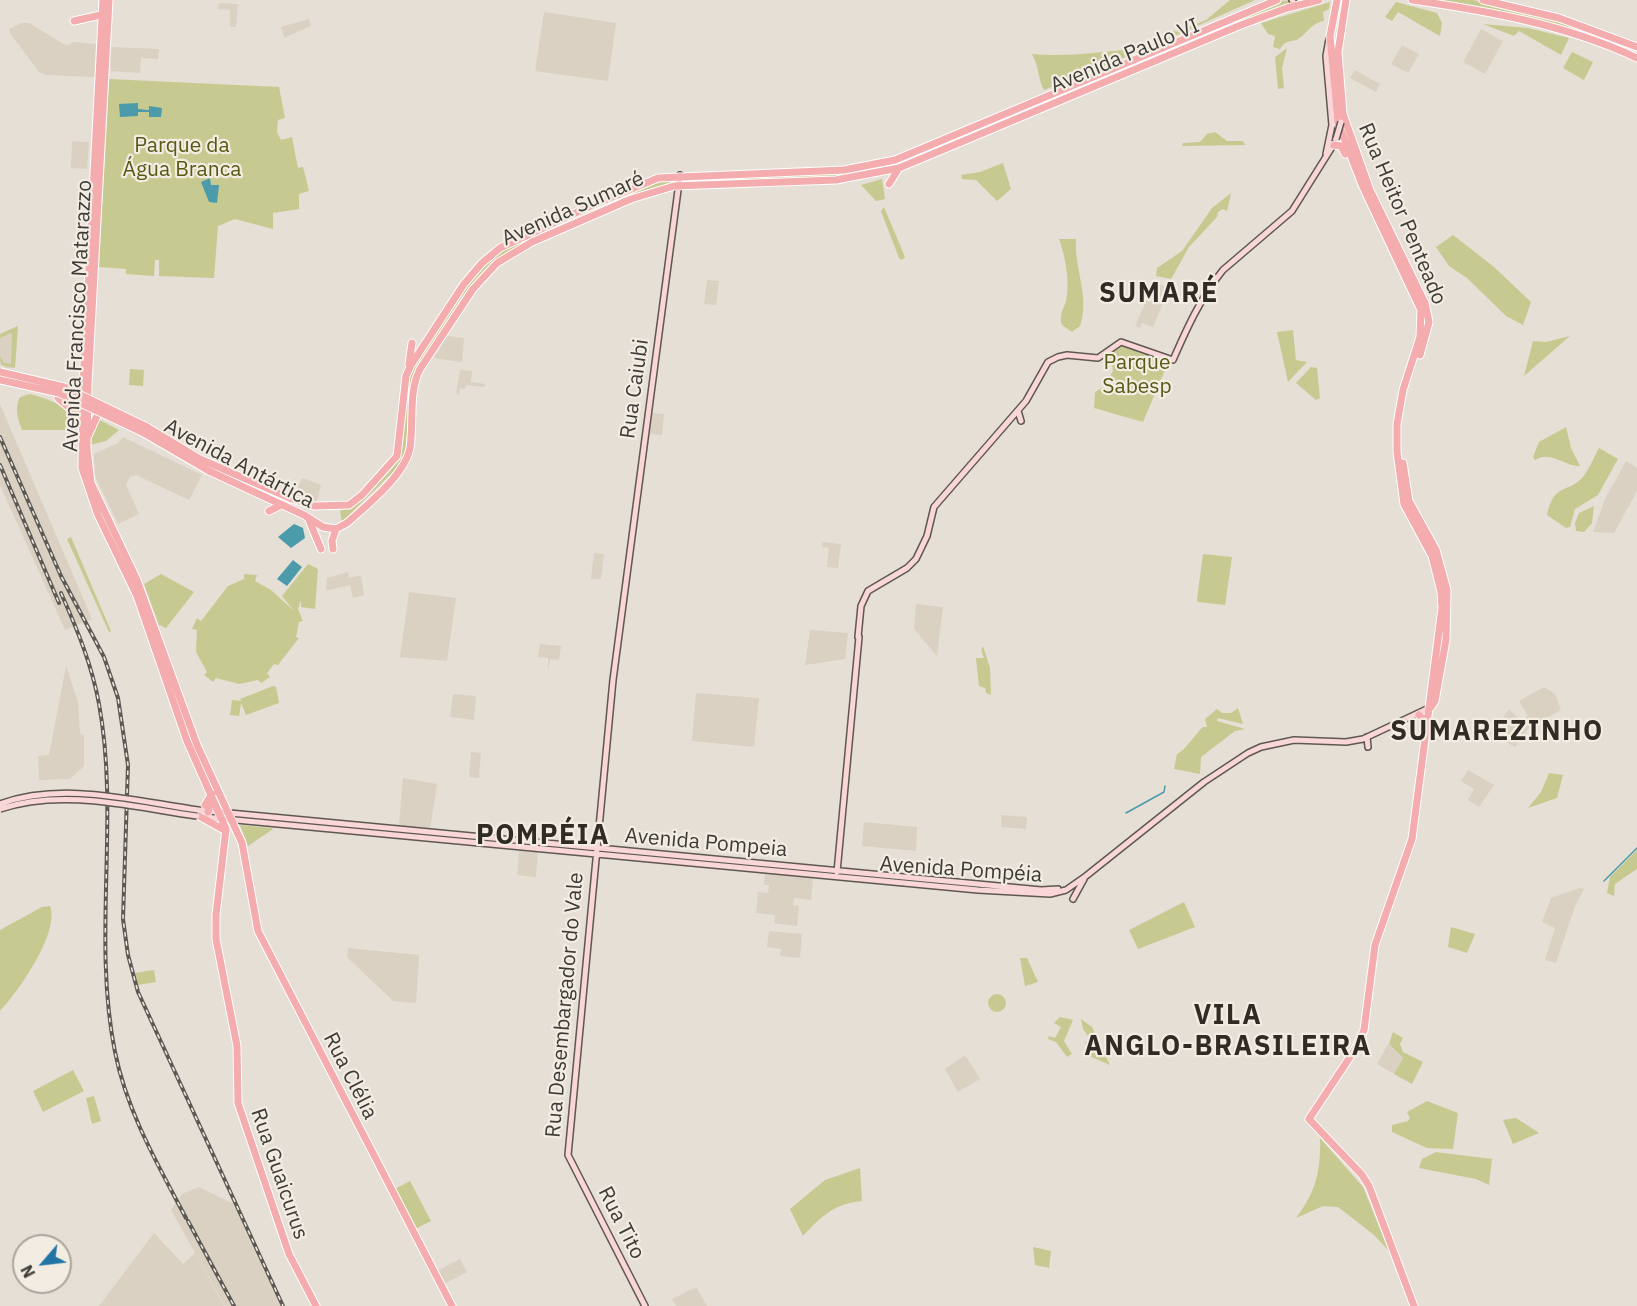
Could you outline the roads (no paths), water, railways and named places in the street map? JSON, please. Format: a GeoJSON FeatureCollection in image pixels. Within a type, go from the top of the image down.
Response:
{"type":"FeatureCollection","features":[{"type":"Feature","properties":{"kind":"main road","name":"Avenida Francisco Matarazzo"},"geometry":{"type":"LineString","coordinates":[[103,0],[105,14],[87,438],[91,483],[137,580],[197,746],[226,817]]}},
{"type":"Feature","properties":{"kind":"main road","name":"Avenida Francisco Matarazzo"},"geometry":{"type":"LineString","coordinates":[[109,0],[105,14],[82,419],[81,457],[84,480],[98,515],[128,575],[191,751],[212,794],[246,853]]}},
{"type":"Feature","properties":{"kind":"main road"},"geometry":{"type":"LineString","coordinates":[[1256,7],[1266,0]]}},
{"type":"Feature","properties":{"kind":"main road","name":"Avenida Paulo VI"},"geometry":{"type":"LineString","coordinates":[[1008,113],[1277,0]]}},
{"type":"Feature","properties":{"kind":"main road","name":"Avenida Paulo VI"},"geometry":{"type":"LineString","coordinates":[[1012,122],[1293,3],[1319,0]]}},
{"type":"Feature","properties":{"kind":"main road"},"geometry":{"type":"LineString","coordinates":[[1325,158],[1332,124],[1326,56],[1337,0]]}},
{"type":"Feature","properties":{"kind":"main road","name":"Rua Heitor Penteado"},"geometry":{"type":"LineString","coordinates":[[1317,1128],[1309,1119],[1362,1036],[1375,945],[1410,846],[1430,709],[1429,700],[1440,638],[1442,597],[1433,558],[1420,522],[1408,498],[1401,432],[1409,387],[1427,333],[1427,309],[1370,190],[1342,118],[1338,52],[1346,0]]}},
{"type":"Feature","properties":{"kind":"main road"},"geometry":{"type":"LineString","coordinates":[[1412,0],[1447,2],[1483,10],[1586,37],[1637,58]]}},
{"type":"Feature","properties":{"kind":"main road"},"geometry":{"type":"LineString","coordinates":[[1483,0],[1525,8],[1591,28],[1637,47]]}},
{"type":"Feature","properties":{"kind":"main road"},"geometry":{"type":"LineString","coordinates":[[74,21],[105,14]]}},
{"type":"Feature","properties":{"kind":"main road"},"geometry":{"type":"LineString","coordinates":[[1330,36],[1338,123],[1364,188]]}},
{"type":"Feature","properties":{"kind":"main road","name":"Avenida Sumaré"},"geometry":{"type":"LineString","coordinates":[[335,507],[349,505],[358,499],[397,456],[408,370],[464,284],[495,252],[531,232],[640,184],[680,175],[855,169],[895,160],[1008,113]]}},
{"type":"Feature","properties":{"kind":"main road"},"geometry":{"type":"LineString","coordinates":[[836,874],[860,614],[868,591],[904,570],[916,559],[925,542],[934,507],[1034,391],[1048,362],[1058,357],[1098,358],[1121,342],[1173,360],[1192,317],[1213,281],[1292,211],[1335,142],[1342,118]]}},
{"type":"Feature","properties":{"kind":"main road","name":"Avenida Sumaré"},"geometry":{"type":"LineString","coordinates":[[336,529],[351,520],[402,468],[410,447],[417,374],[464,301],[487,272],[518,249],[641,194],[679,185],[836,180],[899,168],[1012,122]]}},
{"type":"Feature","properties":{"kind":"main road"},"geometry":{"type":"LineString","coordinates":[[1335,142],[1342,147],[1364,188]]}},
{"type":"Feature","properties":{"kind":"main road"},"geometry":{"type":"LineString","coordinates":[[889,184],[899,168]]}},
{"type":"Feature","properties":{"kind":"main road","name":"Rua Caiubi"},"geometry":{"type":"LineString","coordinates":[[622,608],[680,175]]}},
{"type":"Feature","properties":{"kind":"main road","name":"Rua Heitor Penteado"},"geometry":{"type":"LineString","coordinates":[[1364,188],[1418,302],[1422,319],[1420,337],[1403,390],[1397,424],[1401,492],[1406,510],[1423,532]]}},
{"type":"Feature","properties":{"kind":"main road"},"geometry":{"type":"LineString","coordinates":[[408,370],[412,343]]}},
{"type":"Feature","properties":{"kind":"main road"},"geometry":{"type":"LineString","coordinates":[[0,372],[64,387],[145,430]]}},
{"type":"Feature","properties":{"kind":"main road"},"geometry":{"type":"LineString","coordinates":[[0,380],[60,393],[145,430]]}},
{"type":"Feature","properties":{"kind":"main road"},"geometry":{"type":"LineString","coordinates":[[58,398],[82,419]]}},
{"type":"Feature","properties":{"kind":"main road"},"geometry":{"type":"LineString","coordinates":[[1018,411],[1021,421]]}},
{"type":"Feature","properties":{"kind":"main road"},"geometry":{"type":"LineString","coordinates":[[87,438],[98,416]]}},
{"type":"Feature","properties":{"kind":"main road","name":"Avenida Antártica"},"geometry":{"type":"LineString","coordinates":[[145,430],[209,471],[306,516],[319,525],[336,529]]}},
{"type":"Feature","properties":{"kind":"main road","name":"Avenida Antártica"},"geometry":{"type":"LineString","coordinates":[[145,430],[226,472],[298,502],[321,507],[335,507]]}},
{"type":"Feature","properties":{"kind":"main road"},"geometry":{"type":"LineString","coordinates":[[269,511],[281,505]]}},
{"type":"Feature","properties":{"kind":"main road"},"geometry":{"type":"LineString","coordinates":[[1406,510],[1410,510],[1420,522]]}},
{"type":"Feature","properties":{"kind":"main road"},"geometry":{"type":"LineString","coordinates":[[306,516],[321,549]]}},
{"type":"Feature","properties":{"kind":"main road"},"geometry":{"type":"LineString","coordinates":[[333,549],[332,541],[336,529]]}},
{"type":"Feature","properties":{"kind":"main road","name":"Rua Desembargador do Vale"},"geometry":{"type":"LineString","coordinates":[[568,1155],[596,851],[622,608]]}},
{"type":"Feature","properties":{"kind":"main road"},"geometry":{"type":"LineString","coordinates":[[146,621],[150,623],[160,652],[168,663]]}},
{"type":"Feature","properties":{"kind":"main road"},"geometry":{"type":"LineString","coordinates":[[1409,718],[1430,709]]}},
{"type":"Feature","properties":{"kind":"main road"},"geometry":{"type":"LineString","coordinates":[[1348,749],[1346,742],[1367,737],[1430,709]]}},
{"type":"Feature","properties":{"kind":"main road"},"geometry":{"type":"LineString","coordinates":[[1419,715],[1428,723]]}},
{"type":"Feature","properties":{"kind":"main road"},"geometry":{"type":"LineString","coordinates":[[1367,737],[1368,747]]}},
{"type":"Feature","properties":{"kind":"main road","name":"Avenida Pompéia"},"geometry":{"type":"LineString","coordinates":[[1068,887],[1086,876],[1248,753],[1274,744],[1300,740],[1346,742]]}},
{"type":"Feature","properties":{"kind":"main road"},"geometry":{"type":"LineString","coordinates":[[0,804],[37,795],[70,793],[198,814],[227,831]]}},
{"type":"Feature","properties":{"kind":"main road"},"geometry":{"type":"LineString","coordinates":[[206,808],[212,794]]}},
{"type":"Feature","properties":{"kind":"main road"},"geometry":{"type":"LineString","coordinates":[[0,809],[39,800],[70,799],[198,814]]}},
{"type":"Feature","properties":{"kind":"main road","name":"Avenida Pompeia"},"geometry":{"type":"LineString","coordinates":[[198,814],[206,808],[226,817],[836,874]]}},
{"type":"Feature","properties":{"kind":"main road","name":"Avenida Pompeia"},"geometry":{"type":"LineString","coordinates":[[198,814],[357,832],[596,851],[756,869],[1041,890],[1068,887]]}},
{"type":"Feature","properties":{"kind":"main road"},"geometry":{"type":"LineString","coordinates":[[226,817],[227,831]]}},
{"type":"Feature","properties":{"kind":"main road","name":"Rua Guaicurus"},"geometry":{"type":"LineString","coordinates":[[227,831],[216,915],[217,951],[237,1046],[238,1106],[289,1254],[316,1306]]}},
{"type":"Feature","properties":{"kind":"main road"},"geometry":{"type":"LineString","coordinates":[[1410,846],[1418,843]]}},
{"type":"Feature","properties":{"kind":"main road","name":"Rua Clélia"},"geometry":{"type":"LineString","coordinates":[[246,853],[253,914],[259,935],[452,1306]]}},
{"type":"Feature","properties":{"kind":"main road"},"geometry":{"type":"LineString","coordinates":[[1073,899],[1086,876]]}},
{"type":"Feature","properties":{"kind":"main road"},"geometry":{"type":"LineString","coordinates":[[1315,1111],[1317,1128],[1362,1175],[1369,1186],[1414,1306]]}},
{"type":"Feature","properties":{"kind":"main road","name":"Rua Tito"},"geometry":{"type":"LineString","coordinates":[[568,1155],[645,1306]]}},
{"type":"Feature","properties":{"kind":"water"},"geometry":{"type":"Polygon","coordinates":[[[138,103],[138,109],[149,110],[149,106],[162,108],[161,117],[149,117],[149,112],[138,112],[138,116],[120,117],[119,104],[138,103]]]}},
{"type":"Feature","properties":{"kind":"water"},"geometry":{"type":"Polygon","coordinates":[[[210,178],[211,185],[219,185],[217,203],[209,202],[201,182],[210,178]]]}},
{"type":"Feature","properties":{"kind":"water"},"geometry":{"type":"Polygon","coordinates":[[[294,524],[303,528],[305,538],[291,548],[278,537],[294,524]]]}},
{"type":"Feature","properties":{"kind":"water"},"geometry":{"type":"Polygon","coordinates":[[[293,560],[302,567],[287,586],[277,579],[293,560]]]}},
{"type":"Feature","properties":{"kind":"waterway"},"geometry":{"type":"LineString","coordinates":[[1126,813],[1164,792],[1165,786]]}},
{"type":"Feature","properties":{"kind":"waterway"},"geometry":{"type":"LineString","coordinates":[[1604,881],[1637,848]]}},
{"type":"Feature","properties":{"kind":"railway"},"geometry":{"type":"LineString","coordinates":[[0,437],[61,576],[104,657],[118,698],[128,765],[123,919],[128,955],[138,992],[283,1306]]}},
{"type":"Feature","properties":{"kind":"railway"},"geometry":{"type":"LineString","coordinates":[[0,465],[59,603]]}},
{"type":"Feature","properties":{"kind":"railway"},"geometry":{"type":"LineString","coordinates":[[61,593],[88,661],[99,704],[105,747],[107,790],[106,966],[115,1052],[135,1117],[186,1218]]}},
{"type":"Feature","properties":{"kind":"railway"},"geometry":{"type":"LineString","coordinates":[[188,1221],[234,1306]]}},
{"type":"Feature","properties":{"kind":"district","name":"SUMARÉ"},"geometry":{"type":"Point","coordinates":[1159,294]}},
{"type":"Feature","properties":{"kind":"district","name":"SUMAREZINHO"},"geometry":{"type":"Point","coordinates":[1497,732]}},
{"type":"Feature","properties":{"kind":"district","name":"POMPÉIA"},"geometry":{"type":"Point","coordinates":[543,836]}},
{"type":"Feature","properties":{"kind":"district","name":"VILA ANGLO-BRASILEIRA"},"geometry":{"type":"Point","coordinates":[1228,1032]}},
{"type":"Feature","properties":{"kind":"park label","name":"Parque da Água Branca"},"geometry":{"type":"Point","coordinates":[182,158]}},
{"type":"Feature","properties":{"kind":"park label","name":"Parque Sabesp"},"geometry":{"type":"Point","coordinates":[1137,375]}}]}
